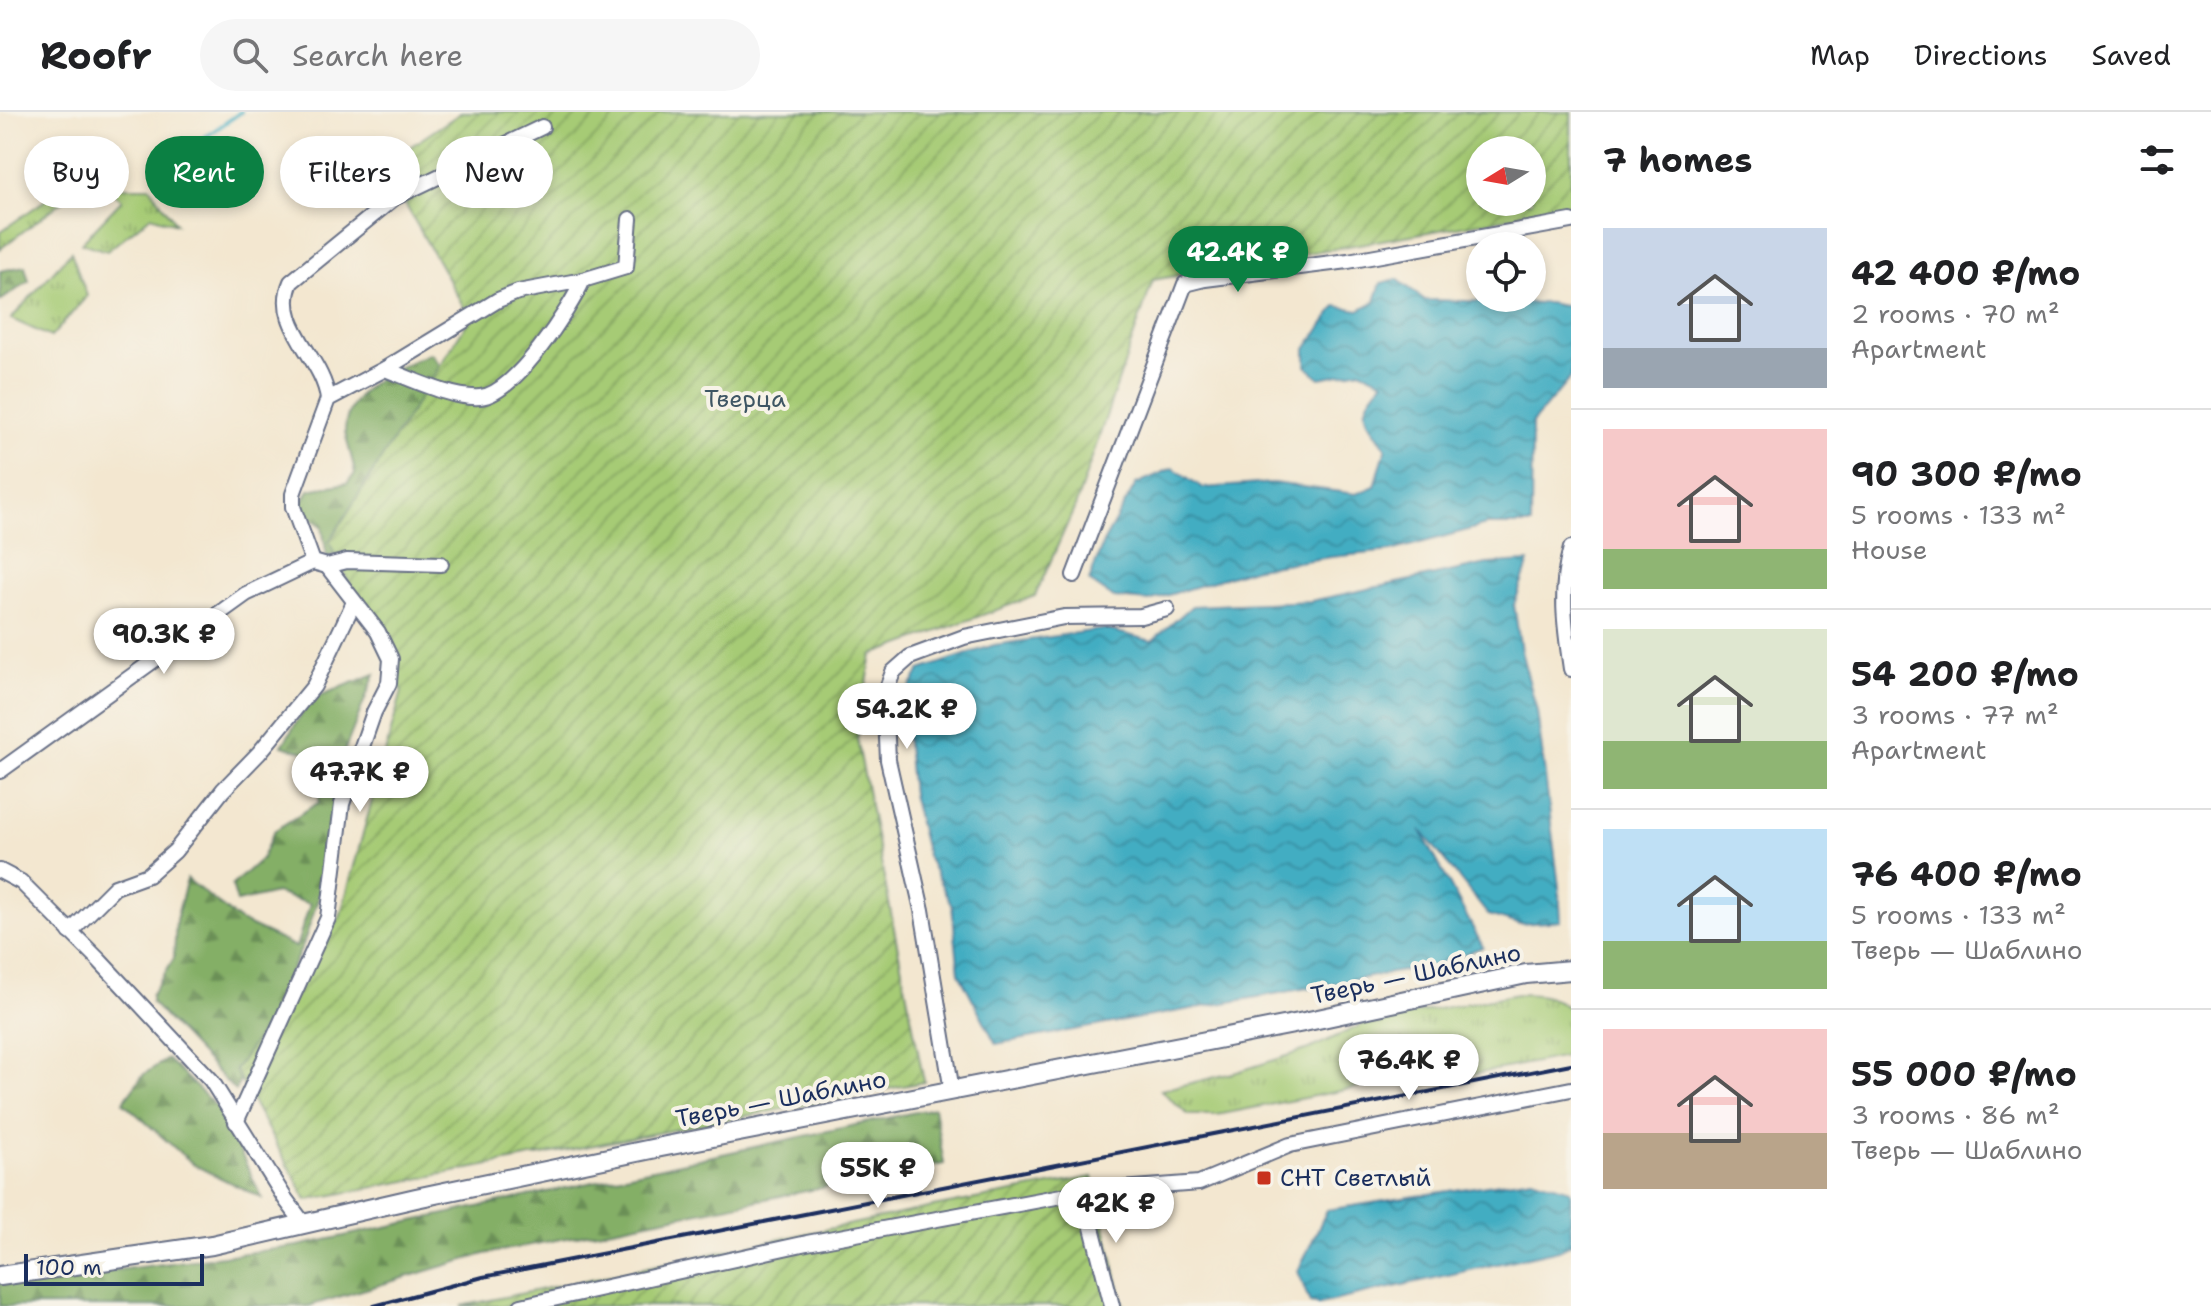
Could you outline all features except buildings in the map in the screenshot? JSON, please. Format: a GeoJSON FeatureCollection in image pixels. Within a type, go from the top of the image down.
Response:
{"type":"FeatureCollection","features":[{"type":"Feature","properties":{"kind":"street"},"geometry":{"type":"LineString","coordinates":[[236,1122],[328,918],[342,804],[374,712],[389,683],[389,653],[378,632],[320,564],[293,507],[293,494],[328,399],[317,364],[289,321],[285,303],[291,282],[394,198],[542,127]]}},
{"type":"Feature","properties":{"kind":"street"},"geometry":{"type":"LineString","coordinates":[[328,399],[385,369],[498,300],[518,292],[583,280],[626,267],[630,219]]}},
{"type":"Feature","properties":{"kind":"street"},"geometry":{"type":"LineString","coordinates":[[1074,575],[1185,284],[1348,261],[1571,221]]}},
{"type":"Feature","properties":{"kind":"street"},"geometry":{"type":"LineString","coordinates":[[385,369],[459,395],[476,397],[492,394],[538,352],[583,280]]}},
{"type":"Feature","properties":{"kind":"street"},"geometry":{"type":"LineString","coordinates":[[1571,548],[1563,590],[1564,625],[1571,669]]}},
{"type":"Feature","properties":{"kind":"street"},"geometry":{"type":"LineString","coordinates":[[0,771],[246,594],[320,564],[347,561],[441,564]]}},
{"type":"Feature","properties":{"kind":"street"},"geometry":{"type":"LineString","coordinates":[[70,932],[115,887],[148,875],[175,851],[223,790],[259,753],[314,686],[354,602]]}},
{"type":"Feature","properties":{"kind":"street"},"geometry":{"type":"LineString","coordinates":[[952,1091],[922,910],[888,760],[885,694],[893,672],[910,657],[964,637],[1064,617],[1141,616],[1167,609]]}},
{"type":"Feature","properties":{"kind":"street"},"geometry":{"type":"LineString","coordinates":[[0,871],[21,882],[211,1080],[304,1224]]}},
{"type":"Feature","properties":{"kind":"street","name":"Тверь — Шаблино"},"geometry":{"type":"LineString","coordinates":[[0,1276],[212,1245],[646,1150],[1304,1022],[1526,974],[1571,970]]}},
{"type":"Feature","properties":{"kind":"street"},"geometry":{"type":"LineString","coordinates":[[521,1306],[807,1243],[1083,1192],[1199,1183],[1290,1145],[1571,1089]]}},
{"type":"Feature","properties":{"kind":"street"},"geometry":{"type":"LineString","coordinates":[[1083,1192],[1112,1306]]}},
{"type":"Feature","properties":{"kind":"green space","name":"Тверца"},"geometry":{"type":"Polygon","coordinates":[[[462,112],[1571,112],[1571,207],[1546,211],[1546,136],[1466,136],[1466,216],[1519,216],[1153,280],[1075,507],[1035,596],[872,655],[857,739],[924,1082],[307,1200],[235,1070],[340,917],[402,691],[329,542],[470,318],[407,208],[420,208],[420,140],[462,112]]]}},
{"type":"Feature","properties":{"kind":"green space"},"geometry":{"type":"Polygon","coordinates":[[[129,187],[145,187],[145,208],[165,208],[176,224],[151,216],[107,251],[81,243],[114,208],[129,208],[129,187]]]}},
{"type":"Feature","properties":{"kind":"green space"},"geometry":{"type":"Polygon","coordinates":[[[34,208],[54,208],[0,249],[0,232],[34,208]]]}},
{"type":"Feature","properties":{"kind":"green space"},"geometry":{"type":"Polygon","coordinates":[[[71,252],[87,296],[51,337],[11,319],[71,252]]]}},
{"type":"Feature","properties":{"kind":"green space"},"geometry":{"type":"Polygon","coordinates":[[[25,266],[29,281],[0,301],[0,271],[25,266]]]}},
{"type":"Feature","properties":{"kind":"green space"},"geometry":{"type":"Polygon","coordinates":[[[431,353],[441,368],[392,535],[327,557],[322,526],[299,509],[309,490],[347,483],[355,474],[345,430],[354,402],[364,390],[389,372],[431,353]]]}},
{"type":"Feature","properties":{"kind":"green space"},"geometry":{"type":"Polygon","coordinates":[[[375,674],[344,752],[318,899],[303,945],[235,1091],[151,1002],[151,996],[174,958],[176,920],[187,879],[240,921],[296,947],[310,904],[276,893],[237,902],[232,885],[262,858],[274,831],[319,802],[320,756],[282,746],[311,699],[375,674]]]}},
{"type":"Feature","properties":{"kind":"green space"},"geometry":{"type":"Polygon","coordinates":[[[1517,994],[1546,996],[1571,1011],[1571,1055],[1470,1075],[1406,1078],[1217,1115],[1188,1115],[1161,1090],[1237,1072],[1309,1049],[1368,1022],[1517,994]]]}},
{"type":"Feature","properties":{"kind":"green space"},"geometry":{"type":"Polygon","coordinates":[[[167,1059],[221,1111],[262,1198],[194,1165],[123,1102],[143,1075],[167,1059]]]}},
{"type":"Feature","properties":{"kind":"green space"},"geometry":{"type":"Polygon","coordinates":[[[934,1108],[944,1164],[485,1254],[308,1306],[0,1306],[0,1281],[64,1277],[298,1246],[934,1108]]]}},
{"type":"Feature","properties":{"kind":"green space"},"geometry":{"type":"Polygon","coordinates":[[[1093,1177],[1124,1306],[462,1306],[933,1207],[1093,1177]]]}},
{"type":"Feature","properties":{"kind":"water"},"geometry":{"type":"Polygon","coordinates":[[[1397,279],[1425,300],[1466,301],[1466,312],[1546,312],[1546,303],[1571,307],[1571,377],[1532,423],[1531,525],[1486,525],[1391,551],[1256,568],[1149,601],[1114,598],[1089,581],[1103,543],[1136,484],[1173,468],[1203,488],[1273,483],[1356,494],[1375,486],[1386,448],[1368,421],[1366,408],[1384,381],[1360,370],[1320,378],[1306,366],[1306,349],[1336,306],[1359,310],[1375,301],[1381,283],[1397,279]]]}},
{"type":"Feature","properties":{"kind":"water"},"geometry":{"type":"Polygon","coordinates":[[[1529,562],[1514,605],[1521,651],[1537,711],[1561,921],[1519,924],[1488,915],[1420,829],[1483,947],[1435,965],[996,1044],[959,973],[952,906],[927,856],[912,794],[905,724],[907,693],[920,670],[994,645],[1105,629],[1152,641],[1192,606],[1311,601],[1487,564],[1529,562]]]}},
{"type":"Feature","properties":{"kind":"water"},"geometry":{"type":"Polygon","coordinates":[[[1532,1178],[1570,1190],[1571,1244],[1559,1250],[1319,1304],[1310,1303],[1298,1271],[1327,1210],[1532,1178]]]}},
{"type":"Feature","properties":{"kind":"waterway"},"geometry":{"type":"LineString","coordinates":[[207,136],[241,112]]}},
{"type":"Feature","properties":{"kind":"railway"},"geometry":{"type":"LineString","coordinates":[[374,1306],[483,1277],[1571,1064]]}},
{"type":"Feature","properties":{"kind":"place","name":"СНТ Светлый"},"geometry":{"type":"Point","coordinates":[1264,1178]}}]}
